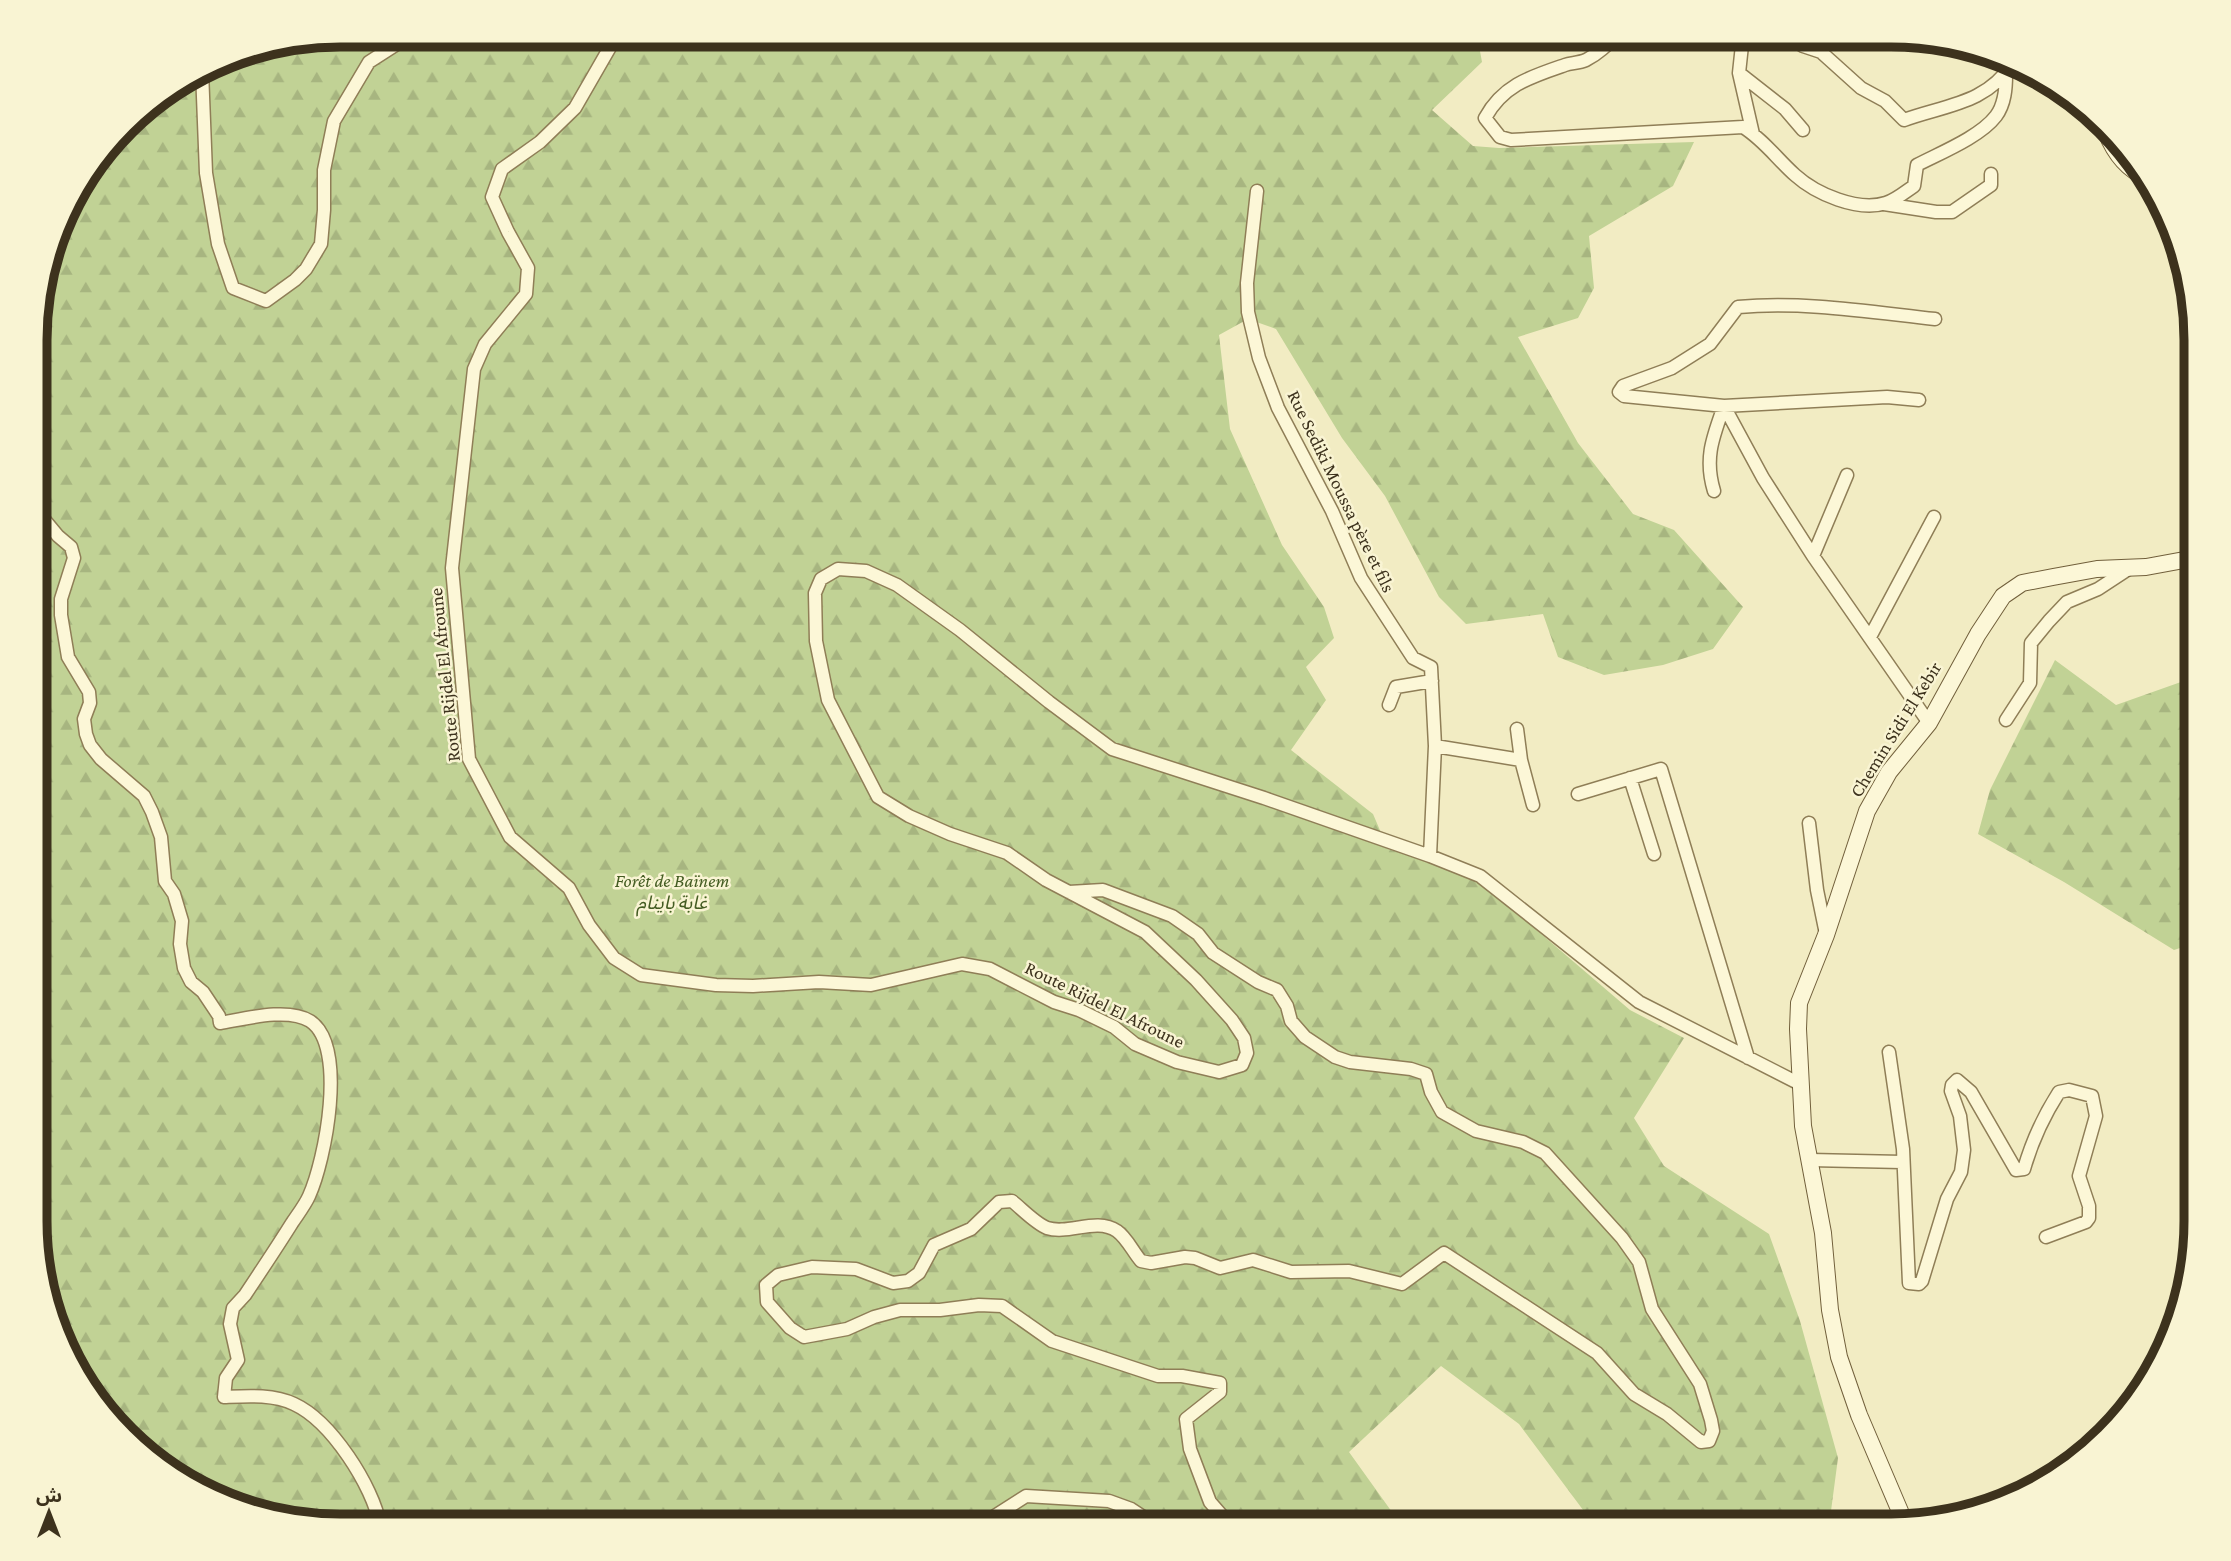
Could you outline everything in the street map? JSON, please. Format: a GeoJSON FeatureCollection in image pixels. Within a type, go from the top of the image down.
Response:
{"type":"FeatureCollection","features":[{"type":"Feature","properties":{"kind":"street"},"geometry":{"type":"LineString","coordinates":[[202,82],[206,173],[218,244],[233,289],[265,301],[306,269],[321,244],[324,170],[334,121],[369,62],[392,47]]}},
{"type":"Feature","properties":{"kind":"street","name":"Route Rijdel El Afroune"},"geometry":{"type":"LineString","coordinates":[[610,47],[575,108],[540,142],[502,169],[492,197],[528,268],[526,294],[485,344],[474,369],[452,568],[469,759],[510,837],[569,888],[589,925],[614,958],[641,975],[716,985],[753,986],[819,982],[871,985],[962,964],[990,969],[1054,1002],[1079,1010],[1114,1027],[1135,1044],[1177,1062],[1219,1072],[1242,1065],[1247,1053],[1244,1038],[1231,1020],[1196,980],[1145,932],[1046,880],[1007,853],[940,830],[909,816],[878,797],[828,700],[816,641],[815,593],[821,579],[838,569],[866,571],[897,585],[960,630],[1112,749],[1430,856]]}},
{"type":"Feature","properties":{"kind":"street"},"geometry":{"type":"LineString","coordinates":[[1606,47],[1585,60],[1566,64],[1512,86],[1494,101],[1485,118],[1500,137],[1511,140],[1743,127],[1814,190],[1841,201],[1936,212],[1952,212],[1991,185],[1991,174]]}},
{"type":"Feature","properties":{"kind":"street"},"geometry":{"type":"LineString","coordinates":[[1742,47],[1739,73],[1753,134]]}},
{"type":"Feature","properties":{"kind":"street"},"geometry":{"type":"LineString","coordinates":[[1806,47],[1821,52]]}},
{"type":"Feature","properties":{"kind":"street"},"geometry":{"type":"LineString","coordinates":[[1817,47],[1861,88],[1885,102],[1904,120],[1978,97],[2006,71]]}},
{"type":"Feature","properties":{"kind":"street"},"geometry":{"type":"LineString","coordinates":[[1884,204],[1914,186],[1917,165],[1987,125],[1997,114],[2008,72]]}},
{"type":"Feature","properties":{"kind":"street"},"geometry":{"type":"LineString","coordinates":[[1739,73],[1785,109],[1803,130]]}},
{"type":"Feature","properties":{"kind":"street","name":"Rue Sediki Moussa père et fils"},"geometry":{"type":"LineString","coordinates":[[1256,191],[1247,283],[1248,312],[1259,358],[1278,408],[1332,511],[1361,578],[1413,658],[1431,667],[1432,681]]}},
{"type":"Feature","properties":{"kind":"street"},"geometry":{"type":"LineString","coordinates":[[1919,400],[1887,397],[1724,406],[1622,396],[1619,390],[1672,368],[1710,344],[1738,307],[1767,304],[1935,319]]}},
{"type":"Feature","properties":{"kind":"street"},"geometry":{"type":"LineString","coordinates":[[1714,491],[1708,471],[1711,442],[1724,406]]}},
{"type":"Feature","properties":{"kind":"street"},"geometry":{"type":"LineString","coordinates":[[1724,406],[1763,478],[1813,556],[1929,723]]}},
{"type":"Feature","properties":{"kind":"street"},"geometry":{"type":"LineString","coordinates":[[1813,556],[1847,475]]}},
{"type":"Feature","properties":{"kind":"street"},"geometry":{"type":"LineString","coordinates":[[1870,637],[1934,517]]}},
{"type":"Feature","properties":{"kind":"street"},"geometry":{"type":"LineString","coordinates":[[47,523],[71,547],[74,558],[61,599],[61,615],[68,657],[89,692],[90,703],[84,719],[86,734],[100,759],[144,796],[152,812],[161,837],[165,881],[174,894],[182,921],[180,944],[184,968],[191,982],[203,992],[219,1016],[220,1023],[272,1014],[310,1021],[323,1037],[331,1062],[328,1124],[323,1155],[309,1197],[233,1308],[230,1324],[238,1360],[226,1378],[224,1397],[274,1397],[296,1404],[321,1424],[363,1479],[378,1514]]}},
{"type":"Feature","properties":{"kind":"street","name":"Chemin Sidi El Kebir"},"geometry":{"type":"LineString","coordinates":[[1901,1513],[1859,1415],[1839,1357],[1830,1310],[1823,1233],[1803,1126],[1799,1003],[1826,934],[1867,811],[1889,772],[1929,723],[1978,634],[2003,596],[2022,583],[2032,581],[2097,569],[2184,561]]}},
{"type":"Feature","properties":{"kind":"street"},"geometry":{"type":"LineString","coordinates":[[2006,720],[2030,683],[2031,643],[2067,602],[2098,589],[2130,568]]}},
{"type":"Feature","properties":{"kind":"street"},"geometry":{"type":"LineString","coordinates":[[1389,705],[1396,687],[1432,681],[1435,746],[1430,856],[1480,876],[1639,1002],[1800,1084]]}},
{"type":"Feature","properties":{"kind":"street"},"geometry":{"type":"LineString","coordinates":[[1517,729],[1521,760],[1533,805]]}},
{"type":"Feature","properties":{"kind":"street"},"geometry":{"type":"LineString","coordinates":[[1435,746],[1521,760]]}},
{"type":"Feature","properties":{"kind":"street"},"geometry":{"type":"LineString","coordinates":[[1578,794],[1661,769],[1748,1058]]}},
{"type":"Feature","properties":{"kind":"street"},"geometry":{"type":"LineString","coordinates":[[1630,778],[1654,854]]}},
{"type":"Feature","properties":{"kind":"street"},"geometry":{"type":"LineString","coordinates":[[1809,823],[1817,890],[1826,934]]}},
{"type":"Feature","properties":{"kind":"street"},"geometry":{"type":"LineString","coordinates":[[1069,892],[1103,890],[1172,916],[1198,934],[1213,953],[1258,982],[1277,990],[1287,1006],[1291,1021],[1305,1037],[1335,1057],[1350,1062],[1411,1069],[1426,1074],[1441,1112],[1476,1131],[1523,1142],[1545,1153],[1622,1238],[1639,1262],[1652,1309],[1700,1384],[1712,1420],[1713,1431],[1709,1441],[1701,1443],[1667,1414],[1634,1394],[1597,1353],[1444,1253],[1402,1284],[1349,1270],[1291,1272],[1253,1260],[1220,1268],[1185,1256],[1151,1263],[1141,1261],[1120,1233],[1111,1228],[1094,1225],[1051,1229],[1043,1226],[1012,1201],[999,1202],[971,1229],[934,1245],[919,1273],[908,1280],[893,1283],[856,1269],[812,1267],[778,1275],[766,1285],[767,1303],[790,1328],[804,1337],[846,1329],[900,1310],[1002,1306],[1052,1341],[1158,1376],[1181,1376],[1220,1383],[1220,1392],[1186,1419],[1190,1450],[1210,1502],[1220,1514]]}},
{"type":"Feature","properties":{"kind":"street"},"geometry":{"type":"LineString","coordinates":[[1889,1052],[1902,1149],[1909,1283],[1919,1284],[1922,1281],[1947,1199],[1961,1172],[1964,1150],[1960,1116],[1951,1091],[1953,1083],[1961,1082],[1971,1092],[2016,1170],[2024,1169],[2030,1147],[2046,1112],[2059,1092],[2069,1090],[2092,1096],[2096,1116],[2079,1175],[2089,1206],[2089,1218],[2086,1222],[2046,1237]]}},
{"type":"Feature","properties":{"kind":"street"},"geometry":{"type":"LineString","coordinates":[[1810,1160],[1902,1162]]}},
{"type":"Feature","properties":{"kind":"street"},"geometry":{"type":"LineString","coordinates":[[998,1514],[1026,1496],[1110,1501],[1139,1514]]}},
{"type":"Feature","properties":{"kind":"green space","name":"Forêt de Baïnem غابة باينام"},"geometry":{"type":"Polygon","coordinates":[[[1479,47],[1482,62],[1432,110],[1473,146],[1499,148],[1694,142],[1673,186],[1589,236],[1594,288],[1578,318],[1518,337],[1578,443],[1633,514],[1674,530],[1743,607],[1713,649],[1663,665],[1604,675],[1558,657],[1543,614],[1466,624],[1439,597],[1385,496],[1342,438],[1276,329],[1248,319],[1219,335],[1230,429],[1282,545],[1324,607],[1334,638],[1306,667],[1326,700],[1291,750],[1373,814],[1388,849],[1476,878],[1630,1010],[1684,1038],[1634,1118],[1664,1166],[1769,1234],[1800,1321],[1838,1458],[1831,1514],[1586,1514],[1519,1424],[1441,1366],[1349,1452],[1393,1514],[341,1514],[302,1511],[265,1504],[211,1484],[162,1453],[120,1414],[77,1350],[57,1296],[48,1240],[47,341],[50,302],[57,265],[77,211],[108,162],[147,120],[211,77],[265,57],[321,48],[1479,47]]]}},
{"type":"Feature","properties":{"kind":"green space"},"geometry":{"type":"Polygon","coordinates":[[[2055,660],[2116,705],[2184,681],[2184,947],[2174,950],[2064,882],[1978,834],[1990,790],[2055,660]]]}}]}
